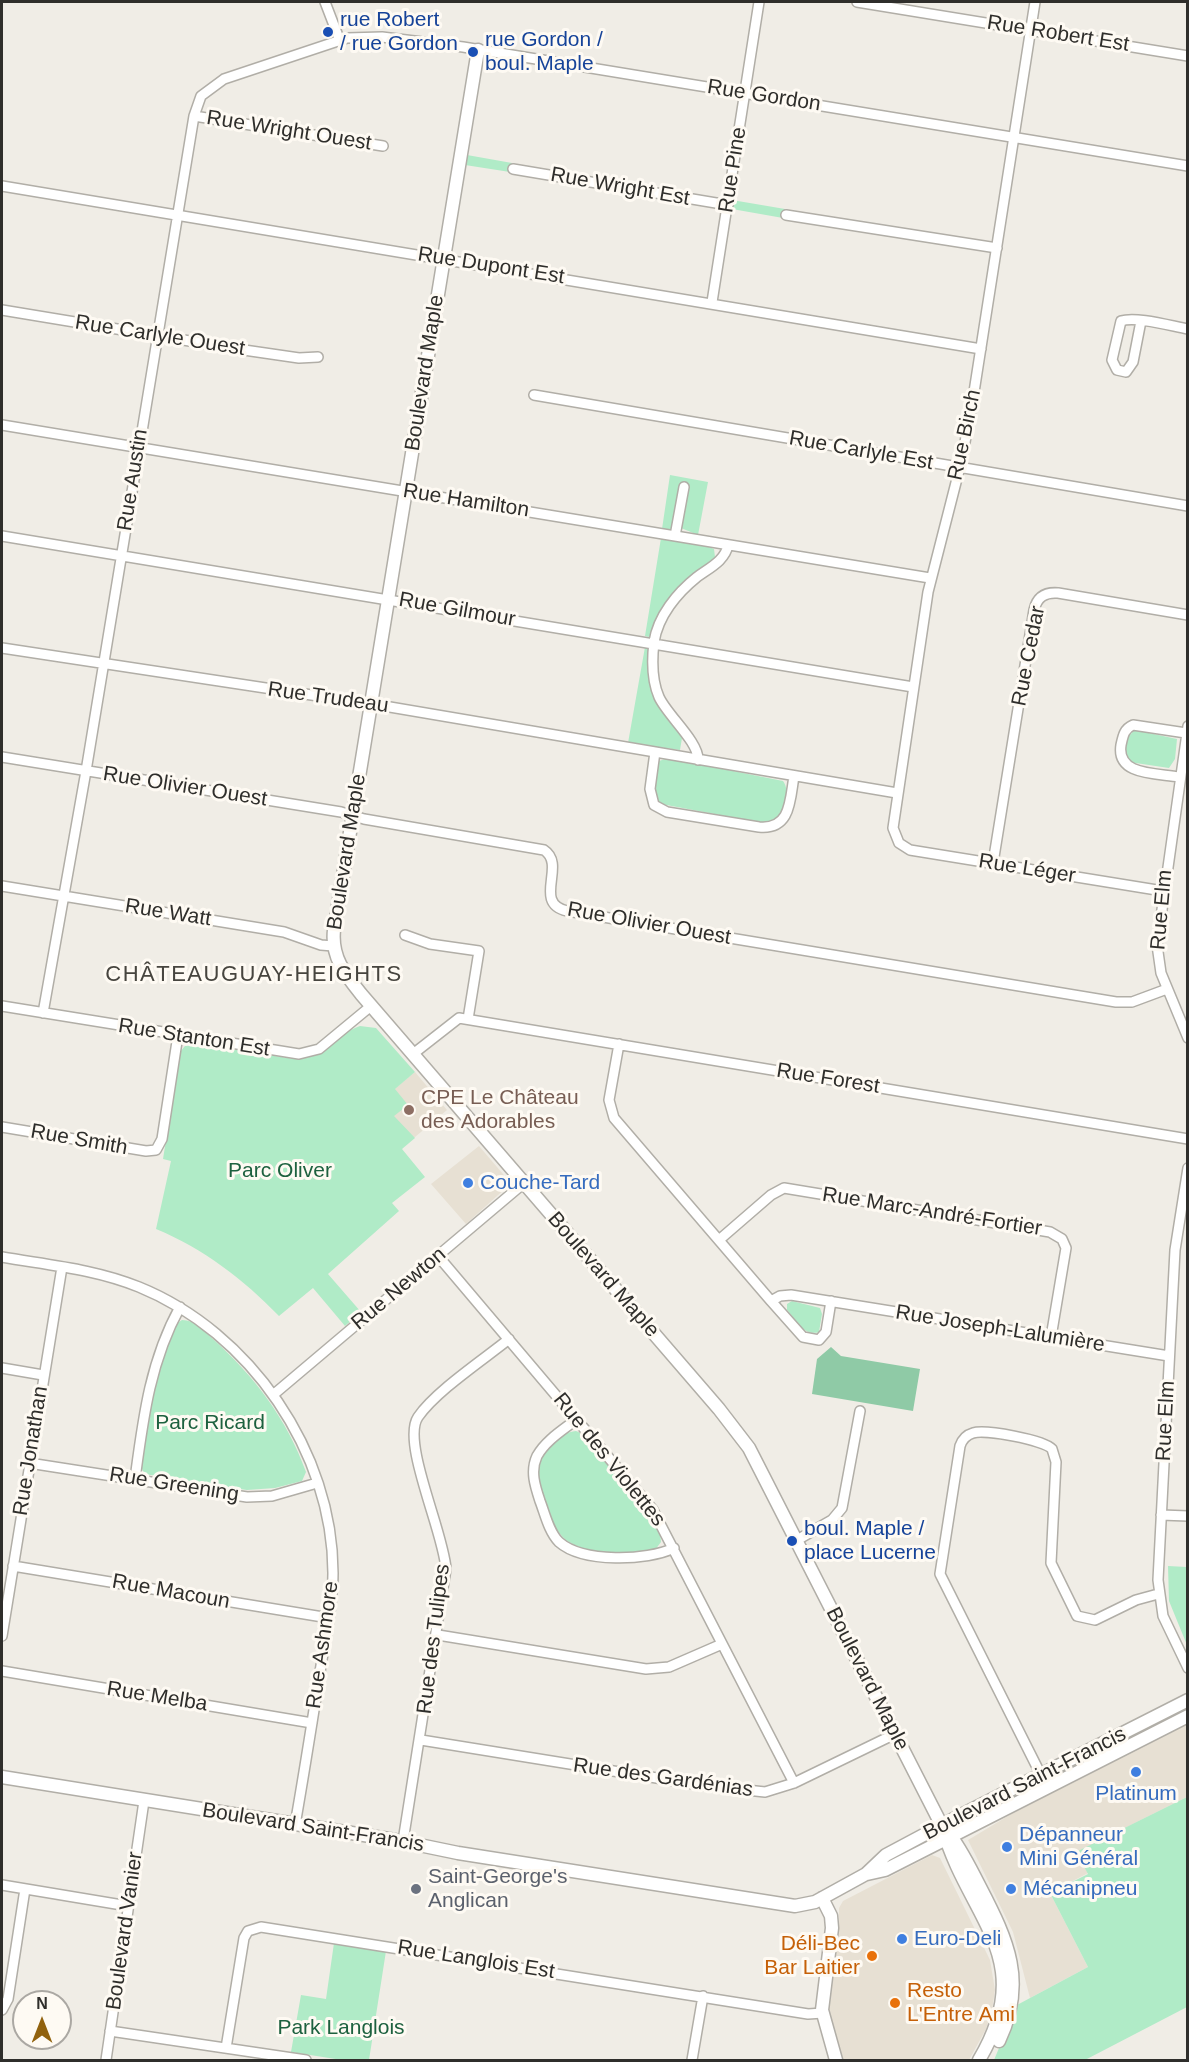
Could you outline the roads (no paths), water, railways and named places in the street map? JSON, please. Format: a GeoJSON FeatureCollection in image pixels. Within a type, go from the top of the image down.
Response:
{"type":"FeatureCollection","features":[{"type":"Feature","properties":{"kind":"street"},"geometry":{"type":"LineString","coordinates":[[325,2],[339,40]]}},
{"type":"Feature","properties":{"kind":"street","name":"Rue Pine"},"geometry":{"type":"LineString","coordinates":[[712,302],[759,2]]}},
{"type":"Feature","properties":{"kind":"street","name":"Rue Robert Est"},"geometry":{"type":"LineString","coordinates":[[857,2],[1188,56]]}},
{"type":"Feature","properties":{"kind":"street","name":"Rue Birch"},"geometry":{"type":"LineString","coordinates":[[896,838],[893,821],[930,578],[959,468],[981,349],[1035,2]]}},
{"type":"Feature","properties":{"kind":"street","name":"Rue Gordon"},"geometry":{"type":"LineString","coordinates":[[339,40],[354,36],[382,37],[478,50],[1188,166]]}},
{"type":"Feature","properties":{"kind":"street","name":"Rue Austin"},"geometry":{"type":"LineString","coordinates":[[43,1013],[86,771],[194,116],[201,96],[220,81],[339,40]]}},
{"type":"Feature","properties":{"kind":"street","name":"Boulevard Maple"},"geometry":{"type":"LineString","coordinates":[[478,50],[333,946],[344,973],[371,1006],[740,1434],[797,1540],[942,1826],[975,1876],[1009,1948],[1012,1984],[1010,2009],[1003,2032],[989,2061]]}},
{"type":"Feature","properties":{"kind":"street","name":"Rue Wright Ouest"},"geometry":{"type":"LineString","coordinates":[[194,116],[383,146]]}},
{"type":"Feature","properties":{"kind":"street","name":"Rue Wright Est"},"geometry":{"type":"LineString","coordinates":[[513,169],[728,205]]}},
{"type":"Feature","properties":{"kind":"street","name":"Rue Dupont Est"},"geometry":{"type":"LineString","coordinates":[[2,186],[712,302],[981,349]]}},
{"type":"Feature","properties":{"kind":"street"},"geometry":{"type":"LineString","coordinates":[[786,214],[996,248]]}},
{"type":"Feature","properties":{"kind":"street","name":"Rue Carlyle Ouest"},"geometry":{"type":"LineString","coordinates":[[2,310],[282,355],[318,357]]}},
{"type":"Feature","properties":{"kind":"street"},"geometry":{"type":"LineString","coordinates":[[1141,321],[1132,365],[1126,372],[1117,370],[1112,360],[1119,323],[1126,319],[1141,321],[1188,329]]}},
{"type":"Feature","properties":{"kind":"street","name":"Rue Carlyle Est"},"geometry":{"type":"LineString","coordinates":[[534,395],[1188,506]]}},
{"type":"Feature","properties":{"kind":"street","name":"Rue Hamilton"},"geometry":{"type":"LineString","coordinates":[[2,425],[930,578]]}},
{"type":"Feature","properties":{"kind":"street"},"geometry":{"type":"LineString","coordinates":[[675,536],[684,487]]}},
{"type":"Feature","properties":{"kind":"street","name":"Rue Gilmour"},"geometry":{"type":"LineString","coordinates":[[2,536],[388,598],[913,687]]}},
{"type":"Feature","properties":{"kind":"street"},"geometry":{"type":"LineString","coordinates":[[698,759],[696,748],[665,708],[656,689],[654,644],[664,615],[678,594],[724,556],[728,545]]}},
{"type":"Feature","properties":{"kind":"street","name":"Rue Cedar"},"geometry":{"type":"LineString","coordinates":[[993,863],[1034,610],[1040,597],[1047,593],[1058,593],[1188,615]]}},
{"type":"Feature","properties":{"kind":"street","name":"Rue Trudeau"},"geometry":{"type":"LineString","coordinates":[[2,648],[371,705],[897,793]]}},
{"type":"Feature","properties":{"kind":"street","name":"Rue Elm"},"geometry":{"type":"LineString","coordinates":[[1179,777],[1128,767],[1121,759],[1121,744],[1126,729],[1133,725],[1187,730],[1163,891],[1157,954],[1167,989],[1188,1038]]}},
{"type":"Feature","properties":{"kind":"street"},"geometry":{"type":"LineString","coordinates":[[655,752],[650,797],[657,808],[676,813],[759,827],[775,827],[783,821],[788,811],[794,776]]}},
{"type":"Feature","properties":{"kind":"street","name":"Rue Olivier Ouest"},"geometry":{"type":"LineString","coordinates":[[2,757],[353,815],[544,850],[553,861],[551,900],[556,907],[567,911],[1116,1002],[1132,1002],[1167,989]]}},
{"type":"Feature","properties":{"kind":"street","name":"Rue Léger"},"geometry":{"type":"LineString","coordinates":[[896,838],[902,846],[910,850],[1163,891]]}},
{"type":"Feature","properties":{"kind":"street","name":"Rue Watt"},"geometry":{"type":"LineString","coordinates":[[2,886],[285,932],[321,945],[333,946]]}},
{"type":"Feature","properties":{"kind":"street"},"geometry":{"type":"LineString","coordinates":[[405,935],[430,944],[479,951],[468,1019],[453,1020],[413,1054]]}},
{"type":"Feature","properties":{"kind":"street","name":"Rue Stanton Est"},"geometry":{"type":"LineString","coordinates":[[2,1006],[292,1053],[309,1053],[330,1041],[371,1006]]}},
{"type":"Feature","properties":{"kind":"street","name":"Rue Forest"},"geometry":{"type":"LineString","coordinates":[[468,1019],[1188,1139]]}},
{"type":"Feature","properties":{"kind":"street","name":"Rue Smith"},"geometry":{"type":"LineString","coordinates":[[2,1127],[141,1150],[156,1150],[162,1138],[178,1035]]}},
{"type":"Feature","properties":{"kind":"street"},"geometry":{"type":"LineString","coordinates":[[619,1044],[609,1100],[610,1112],[802,1337],[819,1340],[826,1332],[831,1301]]}},
{"type":"Feature","properties":{"kind":"street","name":"Rue Elm"},"geometry":{"type":"LineString","coordinates":[[1188,1168],[1175,1250],[1158,1594],[1169,1632],[1188,1668]]}},
{"type":"Feature","properties":{"kind":"street","name":"Rue Newton"},"geometry":{"type":"LineString","coordinates":[[273,1395],[524,1183]]}},
{"type":"Feature","properties":{"kind":"street","name":"Rue Marc-André-Fortier"},"geometry":{"type":"LineString","coordinates":[[719,1240],[771,1195],[784,1188],[1050,1232],[1062,1239],[1066,1248],[1051,1337]]}},
{"type":"Feature","properties":{"kind":"street","name":"Rue des Violettes"},"geometry":{"type":"LineString","coordinates":[[438,1256],[648,1502],[674,1548],[794,1783]]}},
{"type":"Feature","properties":{"kind":"street","name":"Rue Ashmore"},"geometry":{"type":"LineString","coordinates":[[2,1257],[116,1279],[180,1307],[228,1344],[273,1395],[299,1439],[317,1483],[331,1548],[333,1579],[329,1618],[295,1825]]}},
{"type":"Feature","properties":{"kind":"street","name":"Rue Jonathan"},"geometry":{"type":"LineString","coordinates":[[2,1636],[62,1267]]}},
{"type":"Feature","properties":{"kind":"street","name":"Rue Joseph-Lalumière"},"geometry":{"type":"LineString","coordinates":[[771,1301],[785,1294],[1169,1356]]}},
{"type":"Feature","properties":{"kind":"street"},"geometry":{"type":"LineString","coordinates":[[135,1479],[154,1365],[165,1334],[180,1307]]}},
{"type":"Feature","properties":{"kind":"street","name":"Rue des Tulipes"},"geometry":{"type":"LineString","coordinates":[[403,1841],[446,1578],[446,1559],[414,1449],[413,1429],[418,1418],[431,1403],[509,1339]]}},
{"type":"Feature","properties":{"kind":"street"},"geometry":{"type":"LineString","coordinates":[[2,1368],[43,1375]]}},
{"type":"Feature","properties":{"kind":"street"},"geometry":{"type":"LineString","coordinates":[[797,1540],[832,1521],[842,1508],[860,1411]]}},
{"type":"Feature","properties":{"kind":"street"},"geometry":{"type":"LineString","coordinates":[[577,1419],[546,1444],[533,1468],[536,1491],[555,1537],[575,1550],[621,1558],[654,1555],[674,1548]]}},
{"type":"Feature","properties":{"kind":"street"},"geometry":{"type":"LineString","coordinates":[[1047,1787],[940,1574],[963,1439],[975,1432],[984,1432],[1041,1442],[1052,1449],[1056,1462],[1051,1563],[1077,1616],[1095,1620],[1137,1600],[1158,1594]]}},
{"type":"Feature","properties":{"kind":"street","name":"Rue Greening"},"geometry":{"type":"LineString","coordinates":[[30,1463],[255,1497],[272,1496],[317,1483]]}},
{"type":"Feature","properties":{"kind":"street"},"geometry":{"type":"LineString","coordinates":[[1161,1515],[1188,1516]]}},
{"type":"Feature","properties":{"kind":"street","name":"Rue Macoun"},"geometry":{"type":"LineString","coordinates":[[13,1566],[329,1618]]}},
{"type":"Feature","properties":{"kind":"street"},"geometry":{"type":"LineString","coordinates":[[438,1635],[646,1669],[669,1667],[722,1644]]}},
{"type":"Feature","properties":{"kind":"street","name":"Rue Melba"},"geometry":{"type":"LineString","coordinates":[[2,1671],[312,1723]]}},
{"type":"Feature","properties":{"kind":"street","name":"Boulevard Saint-Francis"},"geometry":{"type":"LineString","coordinates":[[2,1777],[403,1841],[458,1854],[774,1904],[795,1905],[822,1898],[866,1874],[886,1855],[1188,1700]]}},
{"type":"Feature","properties":{"kind":"street","name":"Boulevard Saint-Francis"},"geometry":{"type":"LineString","coordinates":[[866,1874],[885,1870],[1188,1716]]}},
{"type":"Feature","properties":{"kind":"street","name":"Rue des Gardénias"},"geometry":{"type":"LineString","coordinates":[[421,1740],[742,1791],[772,1792],[895,1734]]}},
{"type":"Feature","properties":{"kind":"street","name":"Boulevard Vanier"},"geometry":{"type":"LineString","coordinates":[[106,2061],[144,1801]]}},
{"type":"Feature","properties":{"kind":"street","name":"Boulevard Maple"},"geometry":{"type":"LineString","coordinates":[[949,1838],[993,1933],[1001,1961],[1004,1987],[1001,2012],[979,2061]]}},
{"type":"Feature","properties":{"kind":"street"},"geometry":{"type":"LineString","coordinates":[[2,1885],[128,1906]]}},
{"type":"Feature","properties":{"kind":"street"},"geometry":{"type":"LineString","coordinates":[[2,2010],[8,1998],[25,1889]]}},
{"type":"Feature","properties":{"kind":"street"},"geometry":{"type":"LineString","coordinates":[[822,1898],[831,1916],[832,1928],[823,2013],[836,2061]]}},
{"type":"Feature","properties":{"kind":"street","name":"Rue Langlois Est"},"geometry":{"type":"LineString","coordinates":[[226,2048],[244,1938],[248,1931],[261,1927],[808,2014],[823,2013]]}},
{"type":"Feature","properties":{"kind":"street"},"geometry":{"type":"LineString","coordinates":[[692,2061],[703,1996]]}},
{"type":"Feature","properties":{"kind":"street"},"geometry":{"type":"LineString","coordinates":[[110,2031],[306,2061]]}},
{"type":"Feature","properties":{"kind":"place","name":"rue Robert / rue Gordon"},"geometry":{"type":"Point","coordinates":[328,32]}},
{"type":"Feature","properties":{"kind":"place","name":"rue Gordon / boul. Maple"},"geometry":{"type":"Point","coordinates":[473,52]}},
{"type":"Feature","properties":{"kind":"place","name":"CPE Le Château des Adorables"},"geometry":{"type":"Point","coordinates":[409,1110]}},
{"type":"Feature","properties":{"kind":"place","name":"Couche-Tard"},"geometry":{"type":"Point","coordinates":[468,1183]}},
{"type":"Feature","properties":{"kind":"place","name":"boul. Maple / place Lucerne"},"geometry":{"type":"Point","coordinates":[792,1541]}},
{"type":"Feature","properties":{"kind":"place","name":"Platinum"},"geometry":{"type":"Point","coordinates":[1136,1772]}},
{"type":"Feature","properties":{"kind":"place","name":"Dépanneur Mini Général"},"geometry":{"type":"Point","coordinates":[1007,1847]}},
{"type":"Feature","properties":{"kind":"place","name":"Saint-George's Anglican"},"geometry":{"type":"Point","coordinates":[416,1889]}},
{"type":"Feature","properties":{"kind":"place","name":"Mécanipneu"},"geometry":{"type":"Point","coordinates":[1011,1889]}},
{"type":"Feature","properties":{"kind":"place","name":"Euro-Deli"},"geometry":{"type":"Point","coordinates":[902,1939]}},
{"type":"Feature","properties":{"kind":"place","name":"Déli-Bec Bar Laitier"},"geometry":{"type":"Point","coordinates":[872,1956]}},
{"type":"Feature","properties":{"kind":"place","name":"Resto L'Entre Ami"},"geometry":{"type":"Point","coordinates":[895,2003]}},
{"type":"Feature","properties":{"kind":"district","name":"CHÂTEAUGUAY-HEIGHTS"},"geometry":{"type":"Point","coordinates":[254,975]}},
{"type":"Feature","properties":{"kind":"park label","name":"Parc Oliver"},"geometry":{"type":"Point","coordinates":[280,1171]}},
{"type":"Feature","properties":{"kind":"park label","name":"Parc Ricard"},"geometry":{"type":"Point","coordinates":[210,1423]}},
{"type":"Feature","properties":{"kind":"park label","name":"Park Langlois"},"geometry":{"type":"Point","coordinates":[341,2028]}}]}
